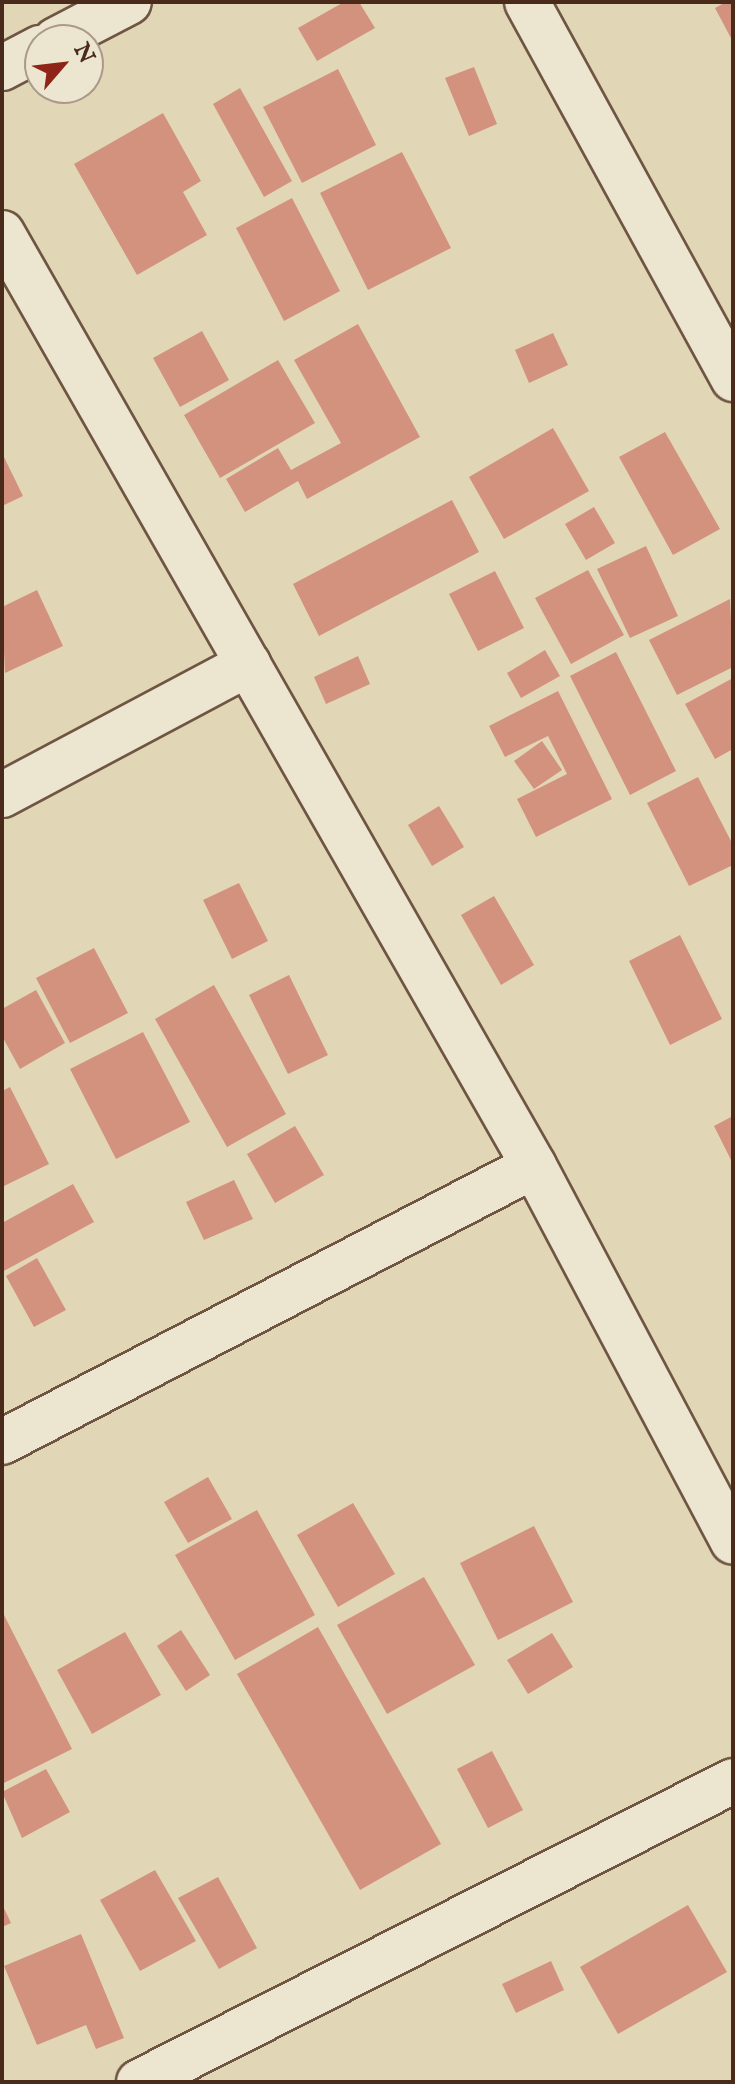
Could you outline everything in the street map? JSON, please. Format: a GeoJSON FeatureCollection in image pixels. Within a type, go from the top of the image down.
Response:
{"type":"FeatureCollection","features":[{"type":"Feature","properties":{"kind":"street"},"geometry":{"type":"LineString","coordinates":[[87,24],[129,2]]}},
{"type":"Feature","properties":{"kind":"street"},"geometry":{"type":"LineString","coordinates":[[527,2],[733,379]]}},
{"type":"Feature","properties":{"kind":"street"},"geometry":{"type":"LineString","coordinates":[[2,68],[24,56]]}},
{"type":"Feature","properties":{"kind":"street"},"geometry":{"type":"LineString","coordinates":[[2,233],[534,1166],[733,1542]]}},
{"type":"Feature","properties":{"kind":"street"},"geometry":{"type":"LineString","coordinates":[[2,795],[248,664]]}},
{"type":"Feature","properties":{"kind":"street"},"geometry":{"type":"LineString","coordinates":[[2,1442],[534,1166]]}},
{"type":"Feature","properties":{"kind":"street"},"geometry":{"type":"LineString","coordinates":[[139,2082],[733,1781]]}},
{"type":"Feature","properties":{"kind":"building"},"geometry":{"type":"Polygon","coordinates":[[[344,2],[359,2],[375,28],[317,61],[298,28],[344,2]]]}},
{"type":"Feature","properties":{"kind":"building"},"geometry":{"type":"Polygon","coordinates":[[[733,2],[733,42],[715,8],[733,2]]]}},
{"type":"Feature","properties":{"kind":"building"},"geometry":{"type":"Polygon","coordinates":[[[474,67],[497,124],[469,136],[445,78],[474,67]]]}},
{"type":"Feature","properties":{"kind":"building"},"geometry":{"type":"Polygon","coordinates":[[[338,69],[376,145],[302,183],[263,107],[338,69]]]}},
{"type":"Feature","properties":{"kind":"building"},"geometry":{"type":"Polygon","coordinates":[[[240,88],[292,181],[264,197],[213,104],[240,88]]]}},
{"type":"Feature","properties":{"kind":"building"},"geometry":{"type":"Polygon","coordinates":[[[163,113],[201,181],[183,192],[207,235],[137,275],[74,164],[163,113]]]}},
{"type":"Feature","properties":{"kind":"building"},"geometry":{"type":"Polygon","coordinates":[[[402,152],[451,248],[368,290],[320,193],[402,152]]]}},
{"type":"Feature","properties":{"kind":"building"},"geometry":{"type":"Polygon","coordinates":[[[292,198],[340,291],[284,321],[236,228],[292,198]]]}},
{"type":"Feature","properties":{"kind":"building"},"geometry":{"type":"Polygon","coordinates":[[[358,324],[420,437],[307,499],[298,481],[245,512],[226,479],[278,448],[291,470],[341,443],[294,360],[358,324]]]}},
{"type":"Feature","properties":{"kind":"building"},"geometry":{"type":"Polygon","coordinates":[[[202,331],[229,380],[180,407],[153,358],[202,331]]]}},
{"type":"Feature","properties":{"kind":"building"},"geometry":{"type":"Polygon","coordinates":[[[553,333],[568,365],[529,383],[515,350],[553,333]]]}},
{"type":"Feature","properties":{"kind":"building"},"geometry":{"type":"Polygon","coordinates":[[[278,360],[315,423],[220,478],[184,415],[278,360]]]}},
{"type":"Feature","properties":{"kind":"building"},"geometry":{"type":"Polygon","coordinates":[[[553,428],[589,491],[504,539],[469,477],[553,428]]]}},
{"type":"Feature","properties":{"kind":"building"},"geometry":{"type":"Polygon","coordinates":[[[665,432],[720,529],[673,555],[619,457],[665,432]]]}},
{"type":"Feature","properties":{"kind":"building"},"geometry":{"type":"Polygon","coordinates":[[[2,453],[23,496],[2,506],[2,453]]]}},
{"type":"Feature","properties":{"kind":"building"},"geometry":{"type":"Polygon","coordinates":[[[452,500],[479,552],[319,636],[293,584],[452,500]]]}},
{"type":"Feature","properties":{"kind":"building"},"geometry":{"type":"Polygon","coordinates":[[[594,507],[615,543],[586,560],[565,524],[594,507]]]}},
{"type":"Feature","properties":{"kind":"building"},"geometry":{"type":"Polygon","coordinates":[[[646,546],[678,616],[630,638],[597,569],[646,546]]]}},
{"type":"Feature","properties":{"kind":"building"},"geometry":{"type":"Polygon","coordinates":[[[588,570],[624,635],[571,664],[535,598],[588,570]]]}},
{"type":"Feature","properties":{"kind":"building"},"geometry":{"type":"Polygon","coordinates":[[[495,571],[524,628],[478,651],[449,594],[495,571]]]}},
{"type":"Feature","properties":{"kind":"building"},"geometry":{"type":"Polygon","coordinates":[[[37,590],[63,646],[5,673],[2,607],[37,590]]]}},
{"type":"Feature","properties":{"kind":"building"},"geometry":{"type":"Polygon","coordinates":[[[730,599],[733,667],[677,695],[649,640],[730,599]]]}},
{"type":"Feature","properties":{"kind":"building"},"geometry":{"type":"Polygon","coordinates":[[[545,650],[560,676],[521,698],[507,673],[545,650]]]}},
{"type":"Feature","properties":{"kind":"building"},"geometry":{"type":"Polygon","coordinates":[[[616,652],[676,771],[630,795],[570,676],[616,652]]]}},
{"type":"Feature","properties":{"kind":"building"},"geometry":{"type":"Polygon","coordinates":[[[358,656],[370,684],[326,704],[314,677],[358,656]]]}},
{"type":"Feature","properties":{"kind":"building"},"geometry":{"type":"Polygon","coordinates":[[[733,678],[733,749],[715,759],[685,704],[733,678]]]}},
{"type":"Feature","properties":{"kind":"building"},"geometry":{"type":"Polygon","coordinates":[[[558,691],[612,799],[536,837],[517,799],[567,774],[548,736],[505,757],[489,726],[558,691]]]}},
{"type":"Feature","properties":{"kind":"building"},"geometry":{"type":"Polygon","coordinates":[[[542,741],[562,770],[534,789],[514,761],[542,741]]]}},
{"type":"Feature","properties":{"kind":"building"},"geometry":{"type":"Polygon","coordinates":[[[698,777],[733,845],[733,865],[689,886],[647,803],[698,777]]]}},
{"type":"Feature","properties":{"kind":"building"},"geometry":{"type":"Polygon","coordinates":[[[439,806],[464,847],[432,866],[408,825],[439,806]]]}},
{"type":"Feature","properties":{"kind":"building"},"geometry":{"type":"Polygon","coordinates":[[[239,883],[268,941],[232,959],[203,900],[239,883]]]}},
{"type":"Feature","properties":{"kind":"building"},"geometry":{"type":"Polygon","coordinates":[[[494,896],[534,965],[501,985],[461,915],[494,896]]]}},
{"type":"Feature","properties":{"kind":"building"},"geometry":{"type":"Polygon","coordinates":[[[680,935],[722,1019],[670,1045],[629,961],[680,935]]]}},
{"type":"Feature","properties":{"kind":"building"},"geometry":{"type":"Polygon","coordinates":[[[94,948],[128,1013],[70,1043],[36,978],[94,948]]]}},
{"type":"Feature","properties":{"kind":"building"},"geometry":{"type":"Polygon","coordinates":[[[289,975],[328,1055],[288,1074],[249,995],[289,975]]]}},
{"type":"Feature","properties":{"kind":"building"},"geometry":{"type":"Polygon","coordinates":[[[214,985],[286,1114],[227,1147],[155,1019],[214,985]]]}},
{"type":"Feature","properties":{"kind":"building"},"geometry":{"type":"Polygon","coordinates":[[[36,990],[65,1043],[20,1069],[2,1036],[2,1009],[36,990]]]}},
{"type":"Feature","properties":{"kind":"building"},"geometry":{"type":"Polygon","coordinates":[[[143,1032],[190,1122],[116,1159],[70,1069],[143,1032]]]}},
{"type":"Feature","properties":{"kind":"building"},"geometry":{"type":"Polygon","coordinates":[[[10,1087],[49,1164],[2,1187],[2,1091],[10,1087]]]}},
{"type":"Feature","properties":{"kind":"building"},"geometry":{"type":"Polygon","coordinates":[[[733,1116],[733,1164],[714,1126],[733,1116]]]}},
{"type":"Feature","properties":{"kind":"building"},"geometry":{"type":"Polygon","coordinates":[[[295,1126],[324,1175],[275,1203],[247,1154],[295,1126]]]}},
{"type":"Feature","properties":{"kind":"building"},"geometry":{"type":"Polygon","coordinates":[[[234,1180],[253,1219],[204,1240],[186,1202],[234,1180]]]}},
{"type":"Feature","properties":{"kind":"building"},"geometry":{"type":"Polygon","coordinates":[[[73,1184],[94,1222],[2,1272],[2,1223],[73,1184]]]}},
{"type":"Feature","properties":{"kind":"building"},"geometry":{"type":"Polygon","coordinates":[[[37,1258],[66,1310],[34,1327],[6,1276],[37,1258]]]}},
{"type":"Feature","properties":{"kind":"building"},"geometry":{"type":"Polygon","coordinates":[[[208,1477],[232,1519],[188,1543],[164,1502],[208,1477]]]}},
{"type":"Feature","properties":{"kind":"building"},"geometry":{"type":"Polygon","coordinates":[[[353,1503],[395,1574],[338,1607],[297,1535],[353,1503]]]}},
{"type":"Feature","properties":{"kind":"building"},"geometry":{"type":"Polygon","coordinates":[[[257,1510],[315,1615],[235,1660],[175,1555],[257,1510]]]}},
{"type":"Feature","properties":{"kind":"building"},"geometry":{"type":"Polygon","coordinates":[[[534,1526],[573,1602],[498,1640],[460,1563],[534,1526]]]}},
{"type":"Feature","properties":{"kind":"building"},"geometry":{"type":"Polygon","coordinates":[[[424,1577],[475,1665],[387,1714],[337,1625],[424,1577]]]}},
{"type":"Feature","properties":{"kind":"building"},"geometry":{"type":"Polygon","coordinates":[[[2,1611],[72,1749],[2,1784],[2,1611]]]}},
{"type":"Feature","properties":{"kind":"building"},"geometry":{"type":"Polygon","coordinates":[[[318,1627],[441,1844],[360,1890],[237,1674],[318,1627]]]}},
{"type":"Feature","properties":{"kind":"building"},"geometry":{"type":"Polygon","coordinates":[[[181,1630],[210,1675],[186,1691],[157,1646],[181,1630]]]}},
{"type":"Feature","properties":{"kind":"building"},"geometry":{"type":"Polygon","coordinates":[[[125,1632],[161,1695],[92,1734],[57,1670],[125,1632]]]}},
{"type":"Feature","properties":{"kind":"building"},"geometry":{"type":"Polygon","coordinates":[[[552,1633],[573,1667],[528,1694],[507,1660],[552,1633]]]}},
{"type":"Feature","properties":{"kind":"building"},"geometry":{"type":"Polygon","coordinates":[[[492,1751],[523,1810],[488,1828],[457,1769],[492,1751]]]}},
{"type":"Feature","properties":{"kind":"building"},"geometry":{"type":"Polygon","coordinates":[[[46,1769],[70,1812],[22,1838],[2,1792],[46,1769]]]}},
{"type":"Feature","properties":{"kind":"building"},"geometry":{"type":"Polygon","coordinates":[[[155,1870],[196,1941],[140,1971],[100,1900],[155,1870]]]}},
{"type":"Feature","properties":{"kind":"building"},"geometry":{"type":"Polygon","coordinates":[[[218,1877],[257,1948],[219,1969],[178,1898],[218,1877]]]}},
{"type":"Feature","properties":{"kind":"building"},"geometry":{"type":"Polygon","coordinates":[[[2,1904],[11,1923],[2,1927],[2,1904]]]}},
{"type":"Feature","properties":{"kind":"building"},"geometry":{"type":"Polygon","coordinates":[[[688,1905],[727,1972],[618,2034],[580,1967],[688,1905]]]}},
{"type":"Feature","properties":{"kind":"building"},"geometry":{"type":"Polygon","coordinates":[[[81,1934],[124,2038],[96,2049],[86,2025],[37,2045],[4,1966],[81,1934]]]}},
{"type":"Feature","properties":{"kind":"building"},"geometry":{"type":"Polygon","coordinates":[[[551,1961],[564,1990],[516,2013],[502,1984],[551,1961]]]}}]}
